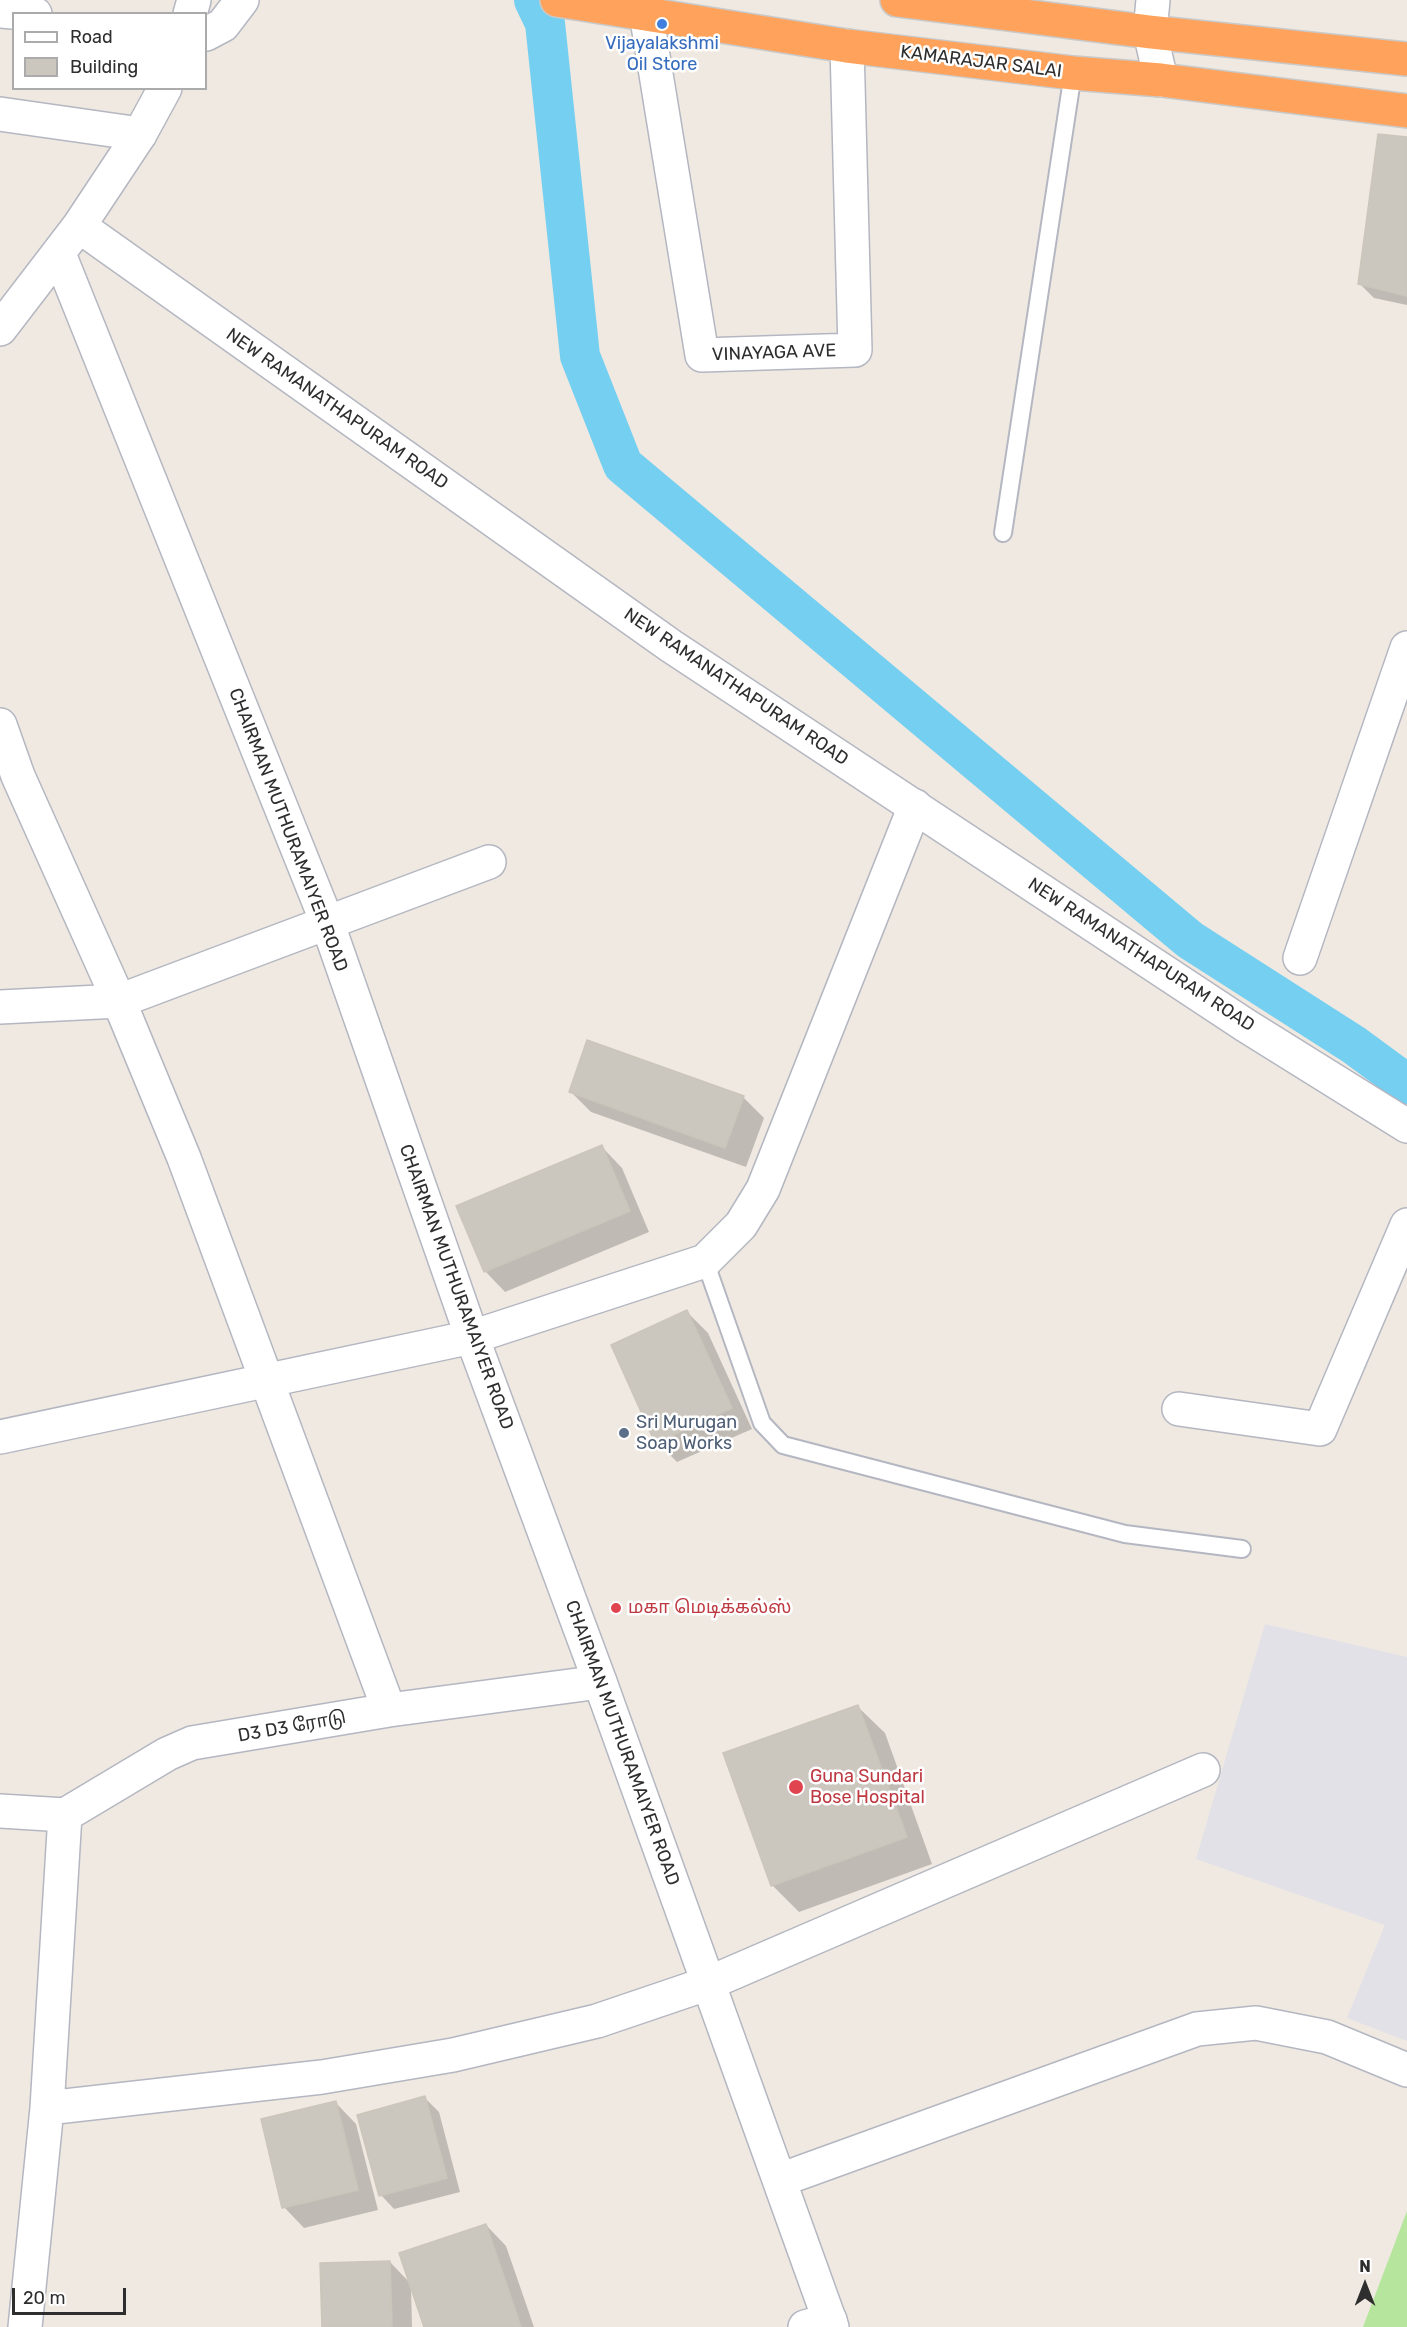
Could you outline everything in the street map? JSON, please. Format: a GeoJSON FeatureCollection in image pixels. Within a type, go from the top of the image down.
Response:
{"type":"FeatureCollection","features":[{"type":"Feature","properties":{"kind":"highway"},"geometry":{"type":"LineString","coordinates":[[900,0],[1150,32],[1407,59]]}},
{"type":"Feature","properties":{"kind":"highway","name":"KAMARAJAR SALAI"},"geometry":{"type":"LineString","coordinates":[[569,2],[847,46],[1073,73],[1161,80],[1407,111]]}},
{"type":"Feature","properties":{"kind":"street"},"geometry":{"type":"LineString","coordinates":[[207,33],[223,25],[242,0]]}},
{"type":"Feature","properties":{"kind":"street"},"geometry":{"type":"LineString","coordinates":[[1153,0],[1150,32],[1161,80]]}},
{"type":"Feature","properties":{"kind":"street","name":"VINAYAGA AVE"},"geometry":{"type":"LineString","coordinates":[[646,13],[702,356],[855,350],[847,46]]}},
{"type":"Feature","properties":{"kind":"street"},"geometry":{"type":"LineString","coordinates":[[2,326],[79,226],[140,134],[164,90]]}},
{"type":"Feature","properties":{"kind":"street"},"geometry":{"type":"LineString","coordinates":[[0,114],[140,134]]}},
{"type":"Feature","properties":{"kind":"street","name":"NEW RAMANATHAPURAM ROAD"},"geometry":{"type":"LineString","coordinates":[[79,226],[671,646],[1245,1025],[1407,1125]]}},
{"type":"Feature","properties":{"kind":"street","name":"CHAIRMAN MUTHURAMAIYER ROAD"},"geometry":{"type":"LineString","coordinates":[[59,254],[327,922],[472,1337],[600,1682],[780,2180],[823,2325]]}},
{"type":"Feature","properties":{"kind":"street"},"geometry":{"type":"LineString","coordinates":[[1300,958],[1407,648]]}},
{"type":"Feature","properties":{"kind":"street"},"geometry":{"type":"LineString","coordinates":[[0,725],[18,777],[119,1002],[184,1158],[388,1710]]}},
{"type":"Feature","properties":{"kind":"street"},"geometry":{"type":"LineString","coordinates":[[0,1437],[472,1337],[705,1261],[741,1225],[763,1189],[915,806]]}},
{"type":"Feature","properties":{"kind":"street"},"geometry":{"type":"LineString","coordinates":[[0,1007],[119,1002],[489,862]]}},
{"type":"Feature","properties":{"kind":"street"},"geometry":{"type":"LineString","coordinates":[[1179,1409],[1320,1430],[1407,1225]]}},
{"type":"Feature","properties":{"kind":"street","name":"D3 D3 ரோடு"},"geometry":{"type":"LineString","coordinates":[[65,1815],[167,1754],[192,1743],[388,1710],[600,1682]]}},
{"type":"Feature","properties":{"kind":"street"},"geometry":{"type":"LineString","coordinates":[[47,2108],[322,2077],[453,2055],[597,2021],[709,1983],[1203,1770]]}},
{"type":"Feature","properties":{"kind":"street"},"geometry":{"type":"LineString","coordinates":[[0,1811],[65,1815],[47,2108],[25,2327]]}},
{"type":"Feature","properties":{"kind":"street"},"geometry":{"type":"LineString","coordinates":[[780,2180],[1197,2030],[1256,2022],[1327,2037],[1407,2070]]}},
{"type":"Feature","properties":{"kind":"lane"},"geometry":{"type":"LineString","coordinates":[[1004,533],[1073,73]]}},
{"type":"Feature","properties":{"kind":"lane"},"geometry":{"type":"LineString","coordinates":[[705,1261],[762,1422],[783,1444],[1125,1534],[1242,1549]]}},
{"type":"Feature","properties":{"kind":"shaded area"},"geometry":{"type":"Polygon","coordinates":[[[1265,1624],[1407,1657],[1407,2041],[1347,2018],[1385,1925],[1196,1859],[1265,1624]]]}},
{"type":"Feature","properties":{"kind":"green space"},"geometry":{"type":"Polygon","coordinates":[[[1407,2211],[1407,2327],[1363,2327],[1407,2211]]]}},
{"type":"Feature","properties":{"kind":"building"},"geometry":{"type":"Polygon","coordinates":[[[1378,134],[1407,137],[1407,296],[1358,284],[1378,134]]]}},
{"type":"Feature","properties":{"kind":"building"},"geometry":{"type":"Polygon","coordinates":[[[587,1040],[744,1096],[725,1148],[569,1092],[587,1040]]]}},
{"type":"Feature","properties":{"kind":"building"},"geometry":{"type":"Polygon","coordinates":[[[602,1145],[630,1211],[484,1272],[456,1206],[602,1145]]]}},
{"type":"Feature","properties":{"kind":"building"},"geometry":{"type":"Polygon","coordinates":[[[687,1310],[732,1408],[655,1443],[611,1345],[687,1310]]]}},
{"type":"Feature","properties":{"kind":"building"},"geometry":{"type":"Polygon","coordinates":[[[858,1705],[907,1837],[771,1886],[723,1753],[858,1705]]]}},
{"type":"Feature","properties":{"kind":"building"},"geometry":{"type":"Polygon","coordinates":[[[425,2096],[447,2178],[379,2196],[357,2115],[425,2096]]]}},
{"type":"Feature","properties":{"kind":"building"},"geometry":{"type":"Polygon","coordinates":[[[336,2101],[358,2190],[282,2208],[261,2119],[336,2101]]]}},
{"type":"Feature","properties":{"kind":"building"},"geometry":{"type":"Polygon","coordinates":[[[486,2224],[521,2327],[424,2327],[399,2253],[486,2224]]]}},
{"type":"Feature","properties":{"kind":"building"},"geometry":{"type":"Polygon","coordinates":[[[390,2261],[392,2327],[322,2327],[320,2263],[390,2261]]]}},
{"type":"Feature","properties":{"kind":"waterway"},"geometry":{"type":"LineString","coordinates":[[534,0],[545,23],[580,356],[623,465],[1190,940],[1354,1045],[1407,1084]]}},
{"type":"Feature","properties":{"kind":"place","name":"Vijayalakshmi Oil Store"},"geometry":{"type":"Point","coordinates":[662,24]}},
{"type":"Feature","properties":{"kind":"place","name":"Sri Murugan Soap Works"},"geometry":{"type":"Point","coordinates":[624,1433]}},
{"type":"Feature","properties":{"kind":"place","name":"மகா மெடிக்கல்ஸ்"},"geometry":{"type":"Point","coordinates":[616,1608]}},
{"type":"Feature","properties":{"kind":"place","name":"Guna Sundari Bose Hospital"},"geometry":{"type":"Point","coordinates":[796,1787]}}]}
